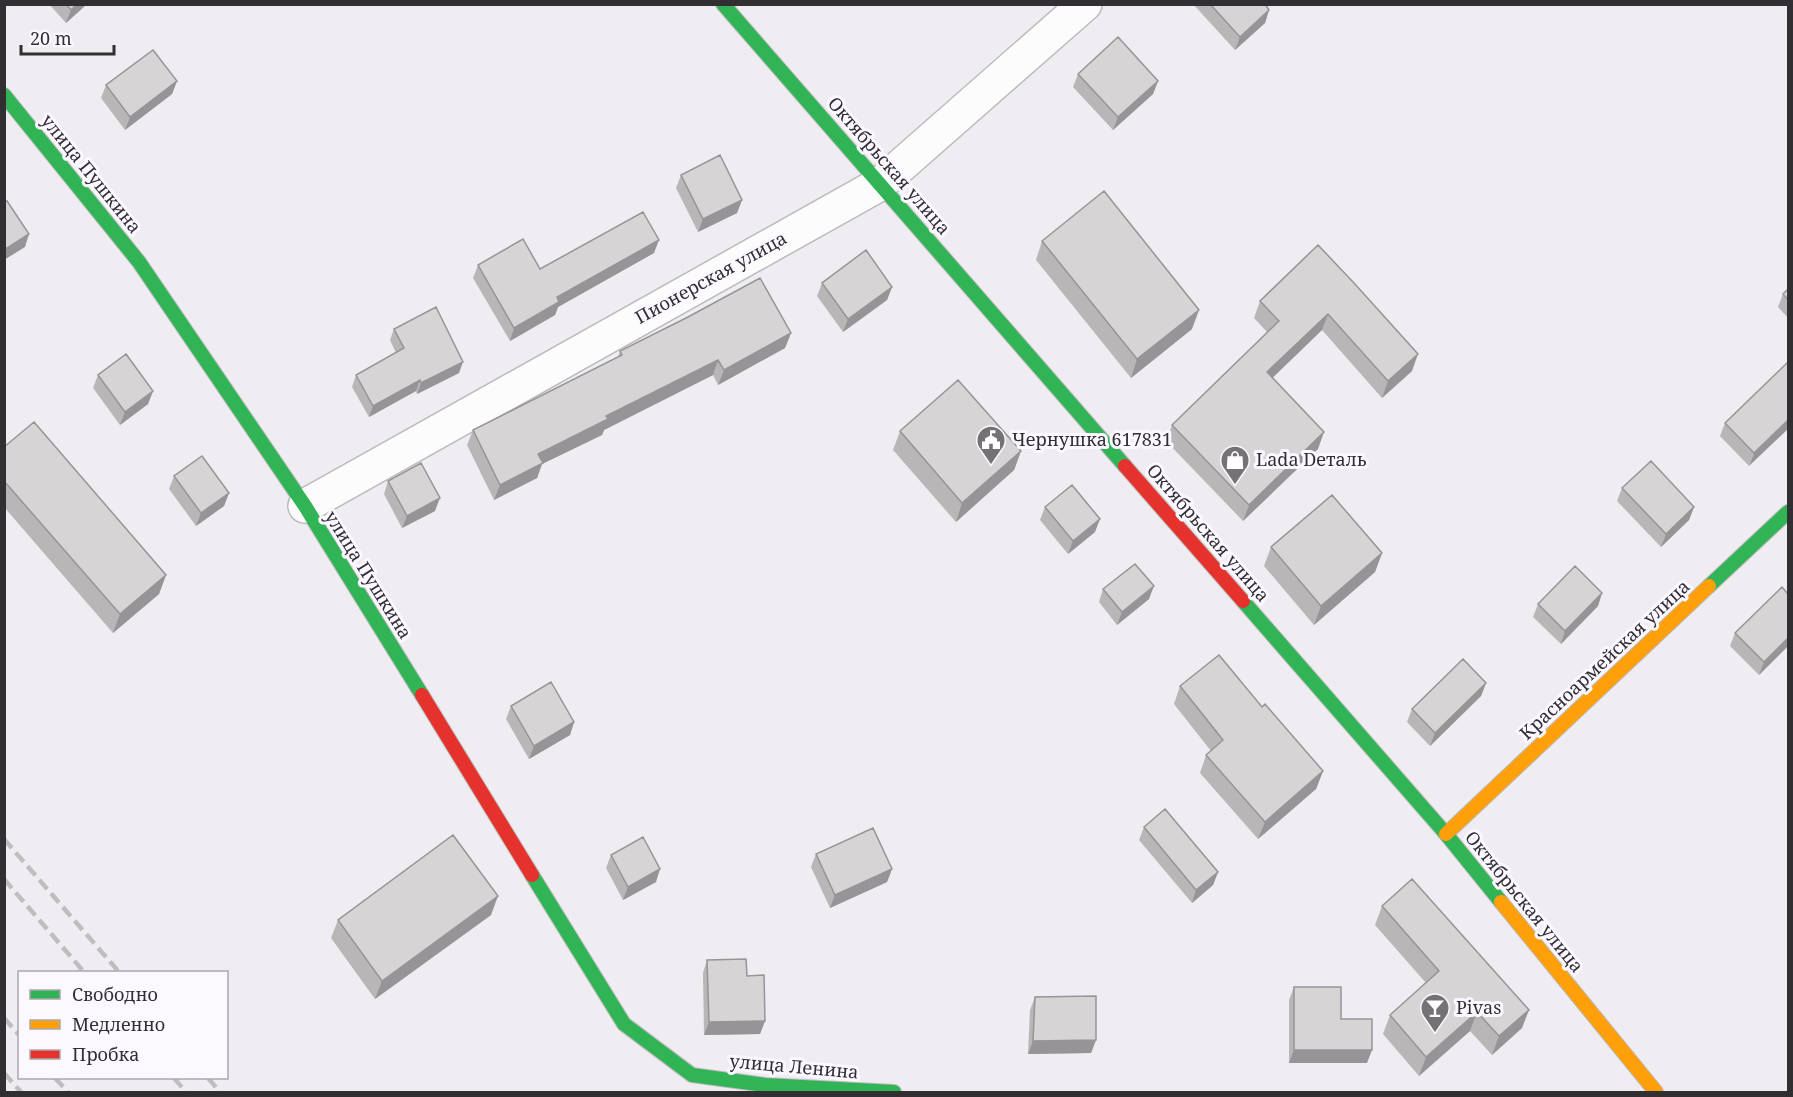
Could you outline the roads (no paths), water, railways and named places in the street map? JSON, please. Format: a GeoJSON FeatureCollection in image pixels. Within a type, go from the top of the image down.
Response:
{"type":"FeatureCollection","features":[{"type":"Feature","properties":{"kind":"street","name":"Октябрьская улица"},"geometry":{"type":"LineString","coordinates":[[723,4],[1446,834],[1656,1092]]}},
{"type":"Feature","properties":{"kind":"street","name":"Пионерская улица"},"geometry":{"type":"LineString","coordinates":[[305,506],[880,184],[1084,4]]}},
{"type":"Feature","properties":{"kind":"street","name":"улица Пушкина"},"geometry":{"type":"LineString","coordinates":[[4,95],[139,262],[305,506],[624,1024],[692,1076]]}},
{"type":"Feature","properties":{"kind":"street","name":"Красноармейская улица"},"geometry":{"type":"LineString","coordinates":[[1446,834],[1788,512]]}},
{"type":"Feature","properties":{"kind":"street","name":"улица Ленина"},"geometry":{"type":"LineString","coordinates":[[692,1076],[765,1084],[894,1092]]}},
{"type":"Feature","properties":{"kind":"railway"},"geometry":{"type":"LineString","coordinates":[[4,839],[118,971]]}},
{"type":"Feature","properties":{"kind":"railway"},"geometry":{"type":"LineString","coordinates":[[4,879],[83,971]]}},
{"type":"Feature","properties":{"kind":"railway"},"geometry":{"type":"LineString","coordinates":[[4,1018],[18,1034]]}},
{"type":"Feature","properties":{"kind":"railway"},"geometry":{"type":"LineString","coordinates":[[4,1073],[21,1092]]}},
{"type":"Feature","properties":{"kind":"railway"},"geometry":{"type":"LineString","coordinates":[[56,1079],[68,1092]]}},
{"type":"Feature","properties":{"kind":"railway"},"geometry":{"type":"LineString","coordinates":[[175,1079],[186,1092]]}},
{"type":"Feature","properties":{"kind":"railway"},"geometry":{"type":"LineString","coordinates":[[209,1079],[220,1092]]}},
{"type":"Feature","properties":{"kind":"place","name":"Чернушка 617831"},"geometry":{"type":"Point","coordinates":[991,466]}},
{"type":"Feature","properties":{"kind":"place","name":"Lada Dеталь"},"geometry":{"type":"Point","coordinates":[1235,486]}},
{"type":"Feature","properties":{"kind":"place","name":"Pivas"},"geometry":{"type":"Point","coordinates":[1435,1034]}}]}
